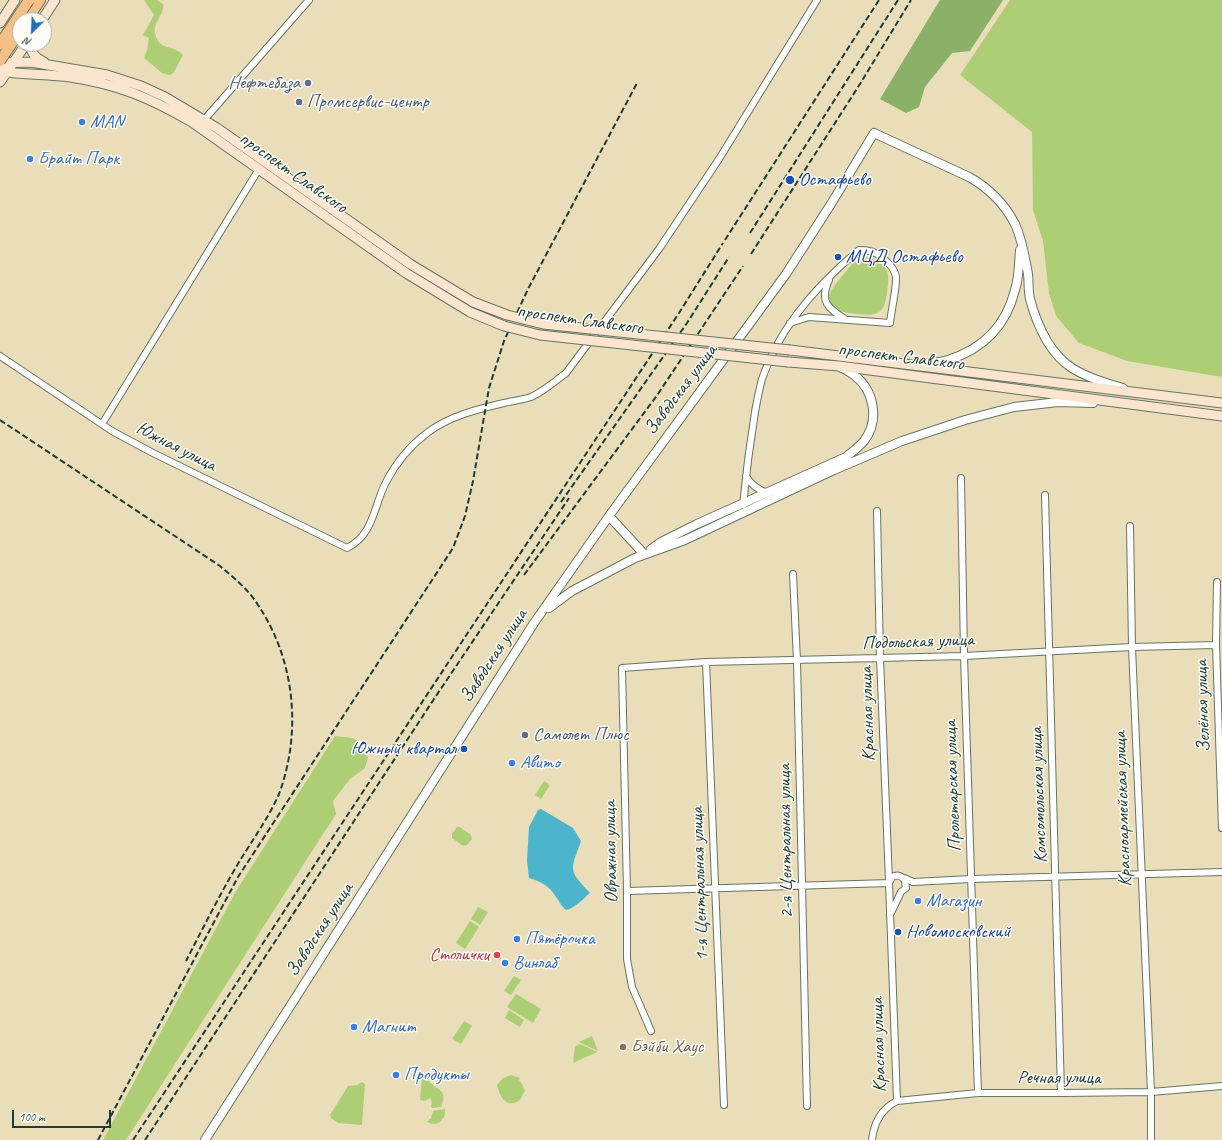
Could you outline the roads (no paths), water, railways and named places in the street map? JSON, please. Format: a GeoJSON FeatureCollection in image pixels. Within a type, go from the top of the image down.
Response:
{"type":"FeatureCollection","features":[{"type":"Feature","properties":{"kind":"main road"},"geometry":{"type":"LineString","coordinates":[[0,23],[15,0]]}},
{"type":"Feature","properties":{"kind":"main road"},"geometry":{"type":"LineString","coordinates":[[0,44],[29,0]]}},
{"type":"Feature","properties":{"kind":"main road"},"geometry":{"type":"LineString","coordinates":[[32,12],[40,0]]}},
{"type":"Feature","properties":{"kind":"main road"},"geometry":{"type":"LineString","coordinates":[[47,12],[55,0]]}},
{"type":"Feature","properties":{"kind":"main road"},"geometry":{"type":"LineString","coordinates":[[0,62],[12,43]]}},
{"type":"Feature","properties":{"kind":"main road"},"geometry":{"type":"LineString","coordinates":[[0,82],[3,72],[14,62],[21,52]]}},
{"type":"Feature","properties":{"kind":"main road"},"geometry":{"type":"LineString","coordinates":[[31,52],[38,60],[50,66]]}},
{"type":"Feature","properties":{"kind":"main road","name":"проспект Славского"},"geometry":{"type":"LineString","coordinates":[[0,62],[31,62],[107,75],[128,81],[165,97],[204,120],[410,264],[473,302],[508,315],[542,324],[790,350],[1222,403]]}},
{"type":"Feature","properties":{"kind":"main road","name":"проспект Славского"},"geometry":{"type":"LineString","coordinates":[[3,72],[70,77],[105,84],[140,95],[162,105],[192,122],[406,272],[470,312],[504,326],[540,335],[788,362],[839,366],[1222,416]]}},
{"type":"Feature","properties":{"kind":"street"},"geometry":{"type":"LineString","coordinates":[[204,120],[309,0]]}},
{"type":"Feature","properties":{"kind":"street","name":"Южная улица"},"geometry":{"type":"LineString","coordinates":[[0,356],[102,424],[153,453],[348,548],[355,544],[365,534],[377,508],[386,482],[396,466],[410,449],[428,432],[446,421],[474,410],[529,398],[547,388],[566,373],[664,242],[719,159],[817,0]]}},
{"type":"Feature","properties":{"kind":"street"},"geometry":{"type":"LineString","coordinates":[[8,11],[6,27],[12,33]]}},
{"type":"Feature","properties":{"kind":"street","name":"Заводская улица"},"geometry":{"type":"LineString","coordinates":[[205,1140],[534,623],[609,516],[761,310],[832,204],[874,133],[968,177],[989,190],[1007,210],[1015,225],[1021,244]]}},
{"type":"Feature","properties":{"kind":"street"},"geometry":{"type":"LineString","coordinates":[[102,424],[259,170]]}},
{"type":"Feature","properties":{"kind":"street"},"geometry":{"type":"LineString","coordinates":[[914,365],[946,360],[965,354],[978,347],[1000,325],[1010,307],[1016,289],[1021,244]]}},
{"type":"Feature","properties":{"kind":"street"},"geometry":{"type":"LineString","coordinates":[[1021,244],[1028,275],[1030,298],[1045,338],[1055,353],[1071,367],[1089,377],[1134,391]]}},
{"type":"Feature","properties":{"kind":"street"},"geometry":{"type":"LineString","coordinates":[[742,514],[753,422],[761,381],[777,344],[790,323],[814,293],[844,262],[859,250],[869,250],[878,254],[894,270],[896,278],[890,323],[809,317],[790,323]]}},
{"type":"Feature","properties":{"kind":"street"},"geometry":{"type":"LineString","coordinates":[[830,277],[825,292],[825,301],[828,307],[846,320]]}},
{"type":"Feature","properties":{"kind":"street"},"geometry":{"type":"LineString","coordinates":[[534,623],[563,597],[644,554],[661,542],[697,524],[846,457],[859,446],[867,436],[871,428],[874,413],[872,399],[862,383],[854,375],[839,366]]}},
{"type":"Feature","properties":{"kind":"street"},"geometry":{"type":"LineString","coordinates":[[644,554],[685,540],[834,470],[902,441],[965,420],[1014,407],[1058,402],[1131,404]]}},
{"type":"Feature","properties":{"kind":"street"},"geometry":{"type":"LineString","coordinates":[[746,476],[753,485],[768,493]]}},
{"type":"Feature","properties":{"kind":"street","name":"Пролетарская улица"},"geometry":{"type":"LineString","coordinates":[[961,478],[964,656],[978,1093]]}},
{"type":"Feature","properties":{"kind":"street","name":"Комсомольская улица"},"geometry":{"type":"LineString","coordinates":[[1045,495],[1061,1094]]}},
{"type":"Feature","properties":{"kind":"street","name":"Красная улица"},"geometry":{"type":"LineString","coordinates":[[872,1139],[876,1124],[882,1112],[888,1105],[897,1101],[880,658],[877,511]]}},
{"type":"Feature","properties":{"kind":"street"},"geometry":{"type":"LineString","coordinates":[[609,516],[644,554]]}},
{"type":"Feature","properties":{"kind":"street","name":"Красноармейская улица"},"geometry":{"type":"LineString","coordinates":[[1130,526],[1132,647],[1151,1092],[1150,1140]]}},
{"type":"Feature","properties":{"kind":"street","name":"2-я Центральная улица"},"geometry":{"type":"LineString","coordinates":[[793,574],[797,661],[807,1106]]}},
{"type":"Feature","properties":{"kind":"street","name":"Зелёная улица"},"geometry":{"type":"LineString","coordinates":[[1217,582],[1216,645],[1222,828]]}},
{"type":"Feature","properties":{"kind":"street","name":"Подольская улица"},"geometry":{"type":"LineString","coordinates":[[622,668],[706,662],[964,656],[1132,647],[1216,645]]}},
{"type":"Feature","properties":{"kind":"street","name":"1-я Центральная улица"},"geometry":{"type":"LineString","coordinates":[[706,662],[724,1105]]}},
{"type":"Feature","properties":{"kind":"street","name":"Овражная улица"},"geometry":{"type":"LineString","coordinates":[[622,668],[628,971],[635,996],[651,1030]]}},
{"type":"Feature","properties":{"kind":"street"},"geometry":{"type":"LineString","coordinates":[[889,867],[895,876],[913,882],[1056,876],[1222,872]]}},
{"type":"Feature","properties":{"kind":"street"},"geometry":{"type":"LineString","coordinates":[[627,891],[889,883],[895,876]]}},
{"type":"Feature","properties":{"kind":"street"},"geometry":{"type":"LineString","coordinates":[[903,890],[906,881],[904,878]]}},
{"type":"Feature","properties":{"kind":"street"},"geometry":{"type":"LineString","coordinates":[[889,883],[892,891],[898,893],[913,882]]}},
{"type":"Feature","properties":{"kind":"street","name":"Красная улица"},"geometry":{"type":"LineString","coordinates":[[890,915],[903,890]]}},
{"type":"Feature","properties":{"kind":"street","name":"Речная улица"},"geometry":{"type":"LineString","coordinates":[[897,1101],[978,1093],[1061,1094],[1151,1092],[1222,1086]]}},
{"type":"Feature","properties":{"kind":"water"},"geometry":{"type":"Polygon","coordinates":[[[541,809],[573,828],[581,841],[573,865],[573,870],[578,879],[590,893],[576,905],[566,910],[548,887],[541,882],[529,878],[527,861],[529,827],[538,810],[541,809]]]}},
{"type":"Feature","properties":{"kind":"railway"},"geometry":{"type":"LineString","coordinates":[[725,240],[879,0]]}},
{"type":"Feature","properties":{"kind":"railway"},"geometry":{"type":"LineString","coordinates":[[750,233],[898,0]]}},
{"type":"Feature","properties":{"kind":"railway"},"geometry":{"type":"LineString","coordinates":[[751,254],[860,84],[911,0]]}},
{"type":"Feature","properties":{"kind":"railway"},"geometry":{"type":"LineString","coordinates":[[98,1140],[238,877],[453,548],[465,516],[473,481],[489,388],[504,341],[528,289],[637,83]]}},
{"type":"Feature","properties":{"kind":"railway"},"geometry":{"type":"LineString","coordinates":[[133,1140],[679,313],[723,243]]}},
{"type":"Feature","properties":{"kind":"railway"},"geometry":{"type":"LineString","coordinates":[[561,502],[687,323],[729,257]]}},
{"type":"Feature","properties":{"kind":"railway"},"geometry":{"type":"LineString","coordinates":[[524,575],[658,394],[743,266]]}},
{"type":"Feature","properties":{"kind":"railway"},"geometry":{"type":"LineString","coordinates":[[0,420],[220,566],[254,599],[270,626],[280,649],[287,673],[291,697],[292,721],[291,746],[279,794],[232,874],[186,961]]}},
{"type":"Feature","properties":{"kind":"railway"},"geometry":{"type":"LineString","coordinates":[[145,1140],[432,702],[569,498]]}},
{"type":"Feature","properties":{"kind":"place","name":"Нефтебаза"},"geometry":{"type":"Point","coordinates":[308,83]}},
{"type":"Feature","properties":{"kind":"place","name":"Промсервис-центр"},"geometry":{"type":"Point","coordinates":[299,102]}},
{"type":"Feature","properties":{"kind":"place","name":"MAN"},"geometry":{"type":"Point","coordinates":[82,122]}},
{"type":"Feature","properties":{"kind":"place","name":"Брайт Парк"},"geometry":{"type":"Point","coordinates":[30,159]}},
{"type":"Feature","properties":{"kind":"place","name":"Остафьево"},"geometry":{"type":"Point","coordinates":[790,180]}},
{"type":"Feature","properties":{"kind":"place","name":"МЦД Остафьево"},"geometry":{"type":"Point","coordinates":[838,257]}},
{"type":"Feature","properties":{"kind":"place","name":"Самолет Плюс"},"geometry":{"type":"Point","coordinates":[525,735]}},
{"type":"Feature","properties":{"kind":"place","name":"Южный квартал"},"geometry":{"type":"Point","coordinates":[464,749]}},
{"type":"Feature","properties":{"kind":"place","name":"Авито"},"geometry":{"type":"Point","coordinates":[512,763]}},
{"type":"Feature","properties":{"kind":"place","name":"Магазин"},"geometry":{"type":"Point","coordinates":[918,901]}},
{"type":"Feature","properties":{"kind":"place","name":"Новомосковский"},"geometry":{"type":"Point","coordinates":[898,932]}},
{"type":"Feature","properties":{"kind":"place","name":"Пятёрочка"},"geometry":{"type":"Point","coordinates":[517,939]}},
{"type":"Feature","properties":{"kind":"place","name":"Столички"},"geometry":{"type":"Point","coordinates":[497,955]}},
{"type":"Feature","properties":{"kind":"place","name":"Винлаб"},"geometry":{"type":"Point","coordinates":[505,963]}},
{"type":"Feature","properties":{"kind":"place","name":"Магнит"},"geometry":{"type":"Point","coordinates":[354,1027]}},
{"type":"Feature","properties":{"kind":"place","name":"Бэйби Хаус"},"geometry":{"type":"Point","coordinates":[623,1047]}},
{"type":"Feature","properties":{"kind":"place","name":"Продукты"},"geometry":{"type":"Point","coordinates":[396,1075]}}]}
